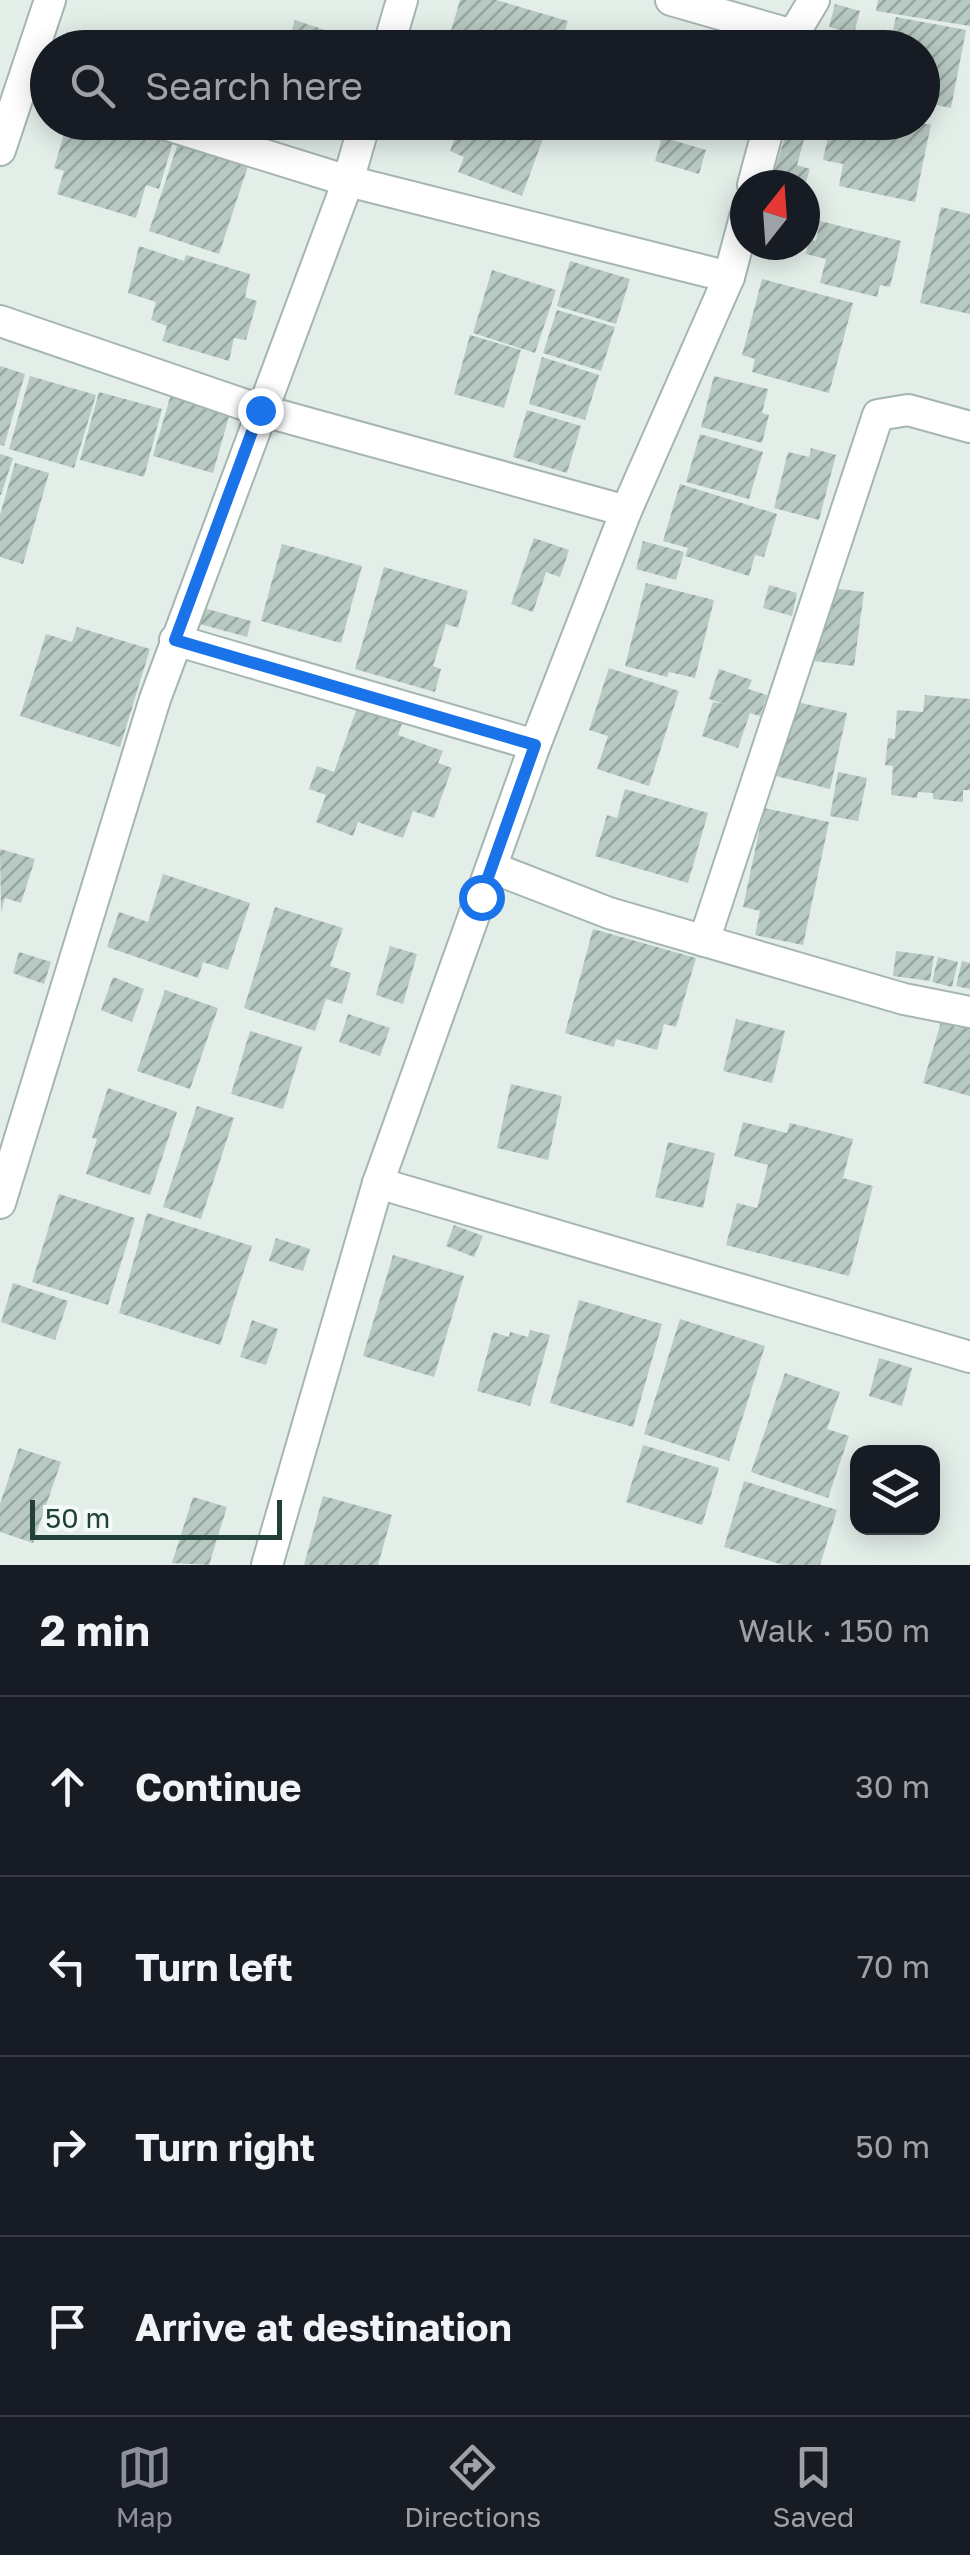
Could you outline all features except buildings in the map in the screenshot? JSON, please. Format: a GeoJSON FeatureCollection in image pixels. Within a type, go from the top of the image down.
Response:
{"type":"FeatureCollection","features":[{"type":"Feature","properties":{"kind":"street"},"geometry":{"type":"LineString","coordinates":[[45,30],[50,0]]}},
{"type":"Feature","properties":{"kind":"street"},"geometry":{"type":"LineString","coordinates":[[393,30],[402,0]]}},
{"type":"Feature","properties":{"kind":"street"},"geometry":{"type":"LineString","coordinates":[[670,0],[759,30]]}},
{"type":"Feature","properties":{"kind":"street"},"geometry":{"type":"LineString","coordinates":[[797,30],[814,0]]}},
{"type":"Feature","properties":{"kind":"street"},"geometry":{"type":"LineString","coordinates":[[0,150],[30,93]]}},
{"type":"Feature","properties":{"kind":"street"},"geometry":{"type":"LineString","coordinates":[[216,140],[348,181],[729,278]]}},
{"type":"Feature","properties":{"kind":"street"},"geometry":{"type":"LineString","coordinates":[[0,1203],[175,640],[348,181],[360,140]]}},
{"type":"Feature","properties":{"kind":"street"},"geometry":{"type":"LineString","coordinates":[[758,170],[765,140]]}},
{"type":"Feature","properties":{"kind":"street"},"geometry":{"type":"LineString","coordinates":[[267,1565],[378,1183],[535,745],[626,511],[734,260]]}},
{"type":"Feature","properties":{"kind":"street"},"geometry":{"type":"LineString","coordinates":[[0,321],[260,410],[626,511]]}},
{"type":"Feature","properties":{"kind":"street"},"geometry":{"type":"LineString","coordinates":[[704,941],[878,416],[908,410],[970,427]]}},
{"type":"Feature","properties":{"kind":"street"},"geometry":{"type":"LineString","coordinates":[[175,640],[535,745]]}},
{"type":"Feature","properties":{"kind":"street"},"geometry":{"type":"LineString","coordinates":[[492,868],[609,913],[904,999],[970,1012]]}},
{"type":"Feature","properties":{"kind":"street"},"geometry":{"type":"LineString","coordinates":[[378,1183],[970,1357]]}},
{"type":"Feature","properties":{"kind":"route"},"geometry":{"type":"LineString","coordinates":[[260,410],[175,640],[535,745],[481,897]]}}]}
